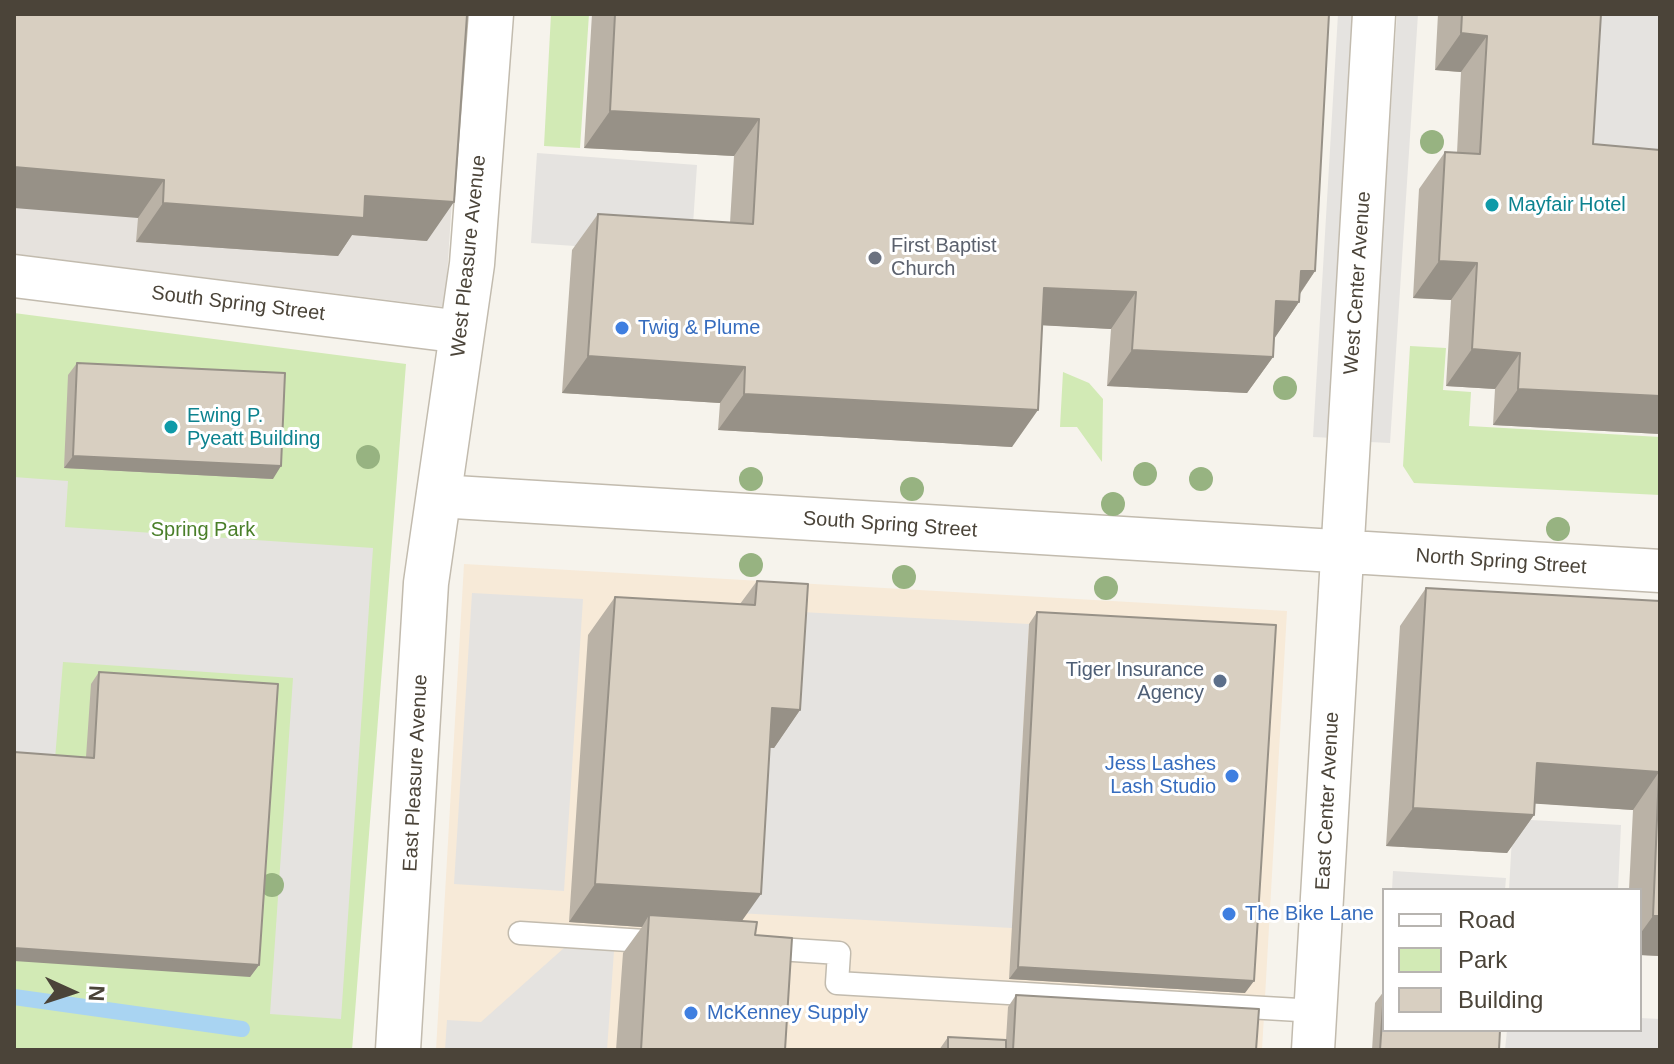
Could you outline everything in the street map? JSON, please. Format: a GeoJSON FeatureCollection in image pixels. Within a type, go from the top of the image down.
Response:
{"type":"FeatureCollection","features":[{"type":"Feature","properties":{"kind":"street","name":"West Pleasure Avenue"},"geometry":{"type":"LineString","coordinates":[[438,496],[472,264],[491,14]]}},
{"type":"Feature","properties":{"kind":"street","name":"West Center Avenue"},"geometry":{"type":"LineString","coordinates":[[1342,552],[1374,14]]}},
{"type":"Feature","properties":{"kind":"street","name":"South Spring Street"},"geometry":{"type":"LineString","coordinates":[[14,276],[462,332]]}},
{"type":"Feature","properties":{"kind":"street","name":"South Spring Street"},"geometry":{"type":"LineString","coordinates":[[438,496],[1342,552]]}},
{"type":"Feature","properties":{"kind":"street","name":"East Pleasure Avenue"},"geometry":{"type":"LineString","coordinates":[[398,1050],[426,583],[438,496]]}},
{"type":"Feature","properties":{"kind":"street","name":"North Spring Street"},"geometry":{"type":"LineString","coordinates":[[1342,552],[1660,571]]}},
{"type":"Feature","properties":{"kind":"street","name":"East Center Avenue"},"geometry":{"type":"LineString","coordinates":[[1314,1031],[1342,552]]}},
{"type":"Feature","properties":{"kind":"lane"},"geometry":{"type":"LineString","coordinates":[[520,933],[680,943]]}},
{"type":"Feature","properties":{"kind":"lane"},"geometry":{"type":"LineString","coordinates":[[744,947],[839,953],[837,983],[1314,1031]]}},
{"type":"Feature","properties":{"kind":"shaded area"},"geometry":{"type":"Polygon","coordinates":[[[14,14],[464,14],[445,307],[14,254],[14,14]]]}},
{"type":"Feature","properties":{"kind":"shaded area"},"geometry":{"type":"Polygon","coordinates":[[[1338,14],[1359,14],[1334,438],[1313,437],[1338,14]]]}},
{"type":"Feature","properties":{"kind":"shaded area"},"geometry":{"type":"Polygon","coordinates":[[[1397,14],[1418,14],[1390,443],[1369,442],[1397,14]]]}},
{"type":"Feature","properties":{"kind":"shaded area"},"geometry":{"type":"Polygon","coordinates":[[[1586,14],[1660,14],[1660,177],[1575,213],[1586,14]]]}},
{"type":"Feature","properties":{"kind":"shaded area"},"geometry":{"type":"Polygon","coordinates":[[[537,153],[697,165],[691,254],[531,243],[537,153]]]}},
{"type":"Feature","properties":{"kind":"shaded area"},"geometry":{"type":"Polygon","coordinates":[[[14,477],[68,481],[65,527],[373,548],[341,1019],[270,1014],[293,678],[63,662],[55,759],[14,756],[14,477]]]}},
{"type":"Feature","properties":{"kind":"shaded area"},"geometry":{"type":"Polygon","coordinates":[[[464,564],[1287,611],[1262,1050],[436,1050],[464,564]]]}},
{"type":"Feature","properties":{"kind":"shaded area"},"geometry":{"type":"Polygon","coordinates":[[[472,593],[583,599],[564,891],[454,884],[472,593]]]}},
{"type":"Feature","properties":{"kind":"shaded area"},"geometry":{"type":"Polygon","coordinates":[[[782,611],[1029,624],[1012,928],[737,913],[746,746],[774,747],[782,611]]]}},
{"type":"Feature","properties":{"kind":"shaded area"},"geometry":{"type":"Polygon","coordinates":[[[1513,819],[1621,825],[1618,888],[1509,888],[1513,819]]]}},
{"type":"Feature","properties":{"kind":"shaded area"},"geometry":{"type":"Polygon","coordinates":[[[1393,871],[1506,878],[1505,888],[1392,888],[1393,871]]]}},
{"type":"Feature","properties":{"kind":"shaded area"},"geometry":{"type":"Polygon","coordinates":[[[564,948],[614,951],[607,1050],[445,1050],[447,1020],[481,1022],[564,948]]]}},
{"type":"Feature","properties":{"kind":"shaded area"},"geometry":{"type":"Polygon","coordinates":[[[1642,1018],[1660,1019],[1660,1050],[1505,1050],[1507,1032],[1642,1032],[1642,1018]]]}},
{"type":"Feature","properties":{"kind":"green space"},"geometry":{"type":"Polygon","coordinates":[[[551,14],[589,14],[580,148],[544,146],[551,14]]]}},
{"type":"Feature","properties":{"kind":"green space","name":"Spring Park"},"geometry":{"type":"Polygon","coordinates":[[[14,313],[406,364],[352,1050],[14,1050],[14,313]]]}},
{"type":"Feature","properties":{"kind":"green space"},"geometry":{"type":"Polygon","coordinates":[[[1410,346],[1446,348],[1443,390],[1471,392],[1469,426],[1660,437],[1660,495],[1414,483],[1403,466],[1410,346]]]}},
{"type":"Feature","properties":{"kind":"green space"},"geometry":{"type":"Polygon","coordinates":[[[1063,372],[1089,383],[1103,399],[1102,462],[1077,427],[1060,427],[1063,372]]]}},
{"type":"Feature","properties":{"kind":"building"},"geometry":{"type":"Polygon","coordinates":[[[14,14],[467,15],[454,202],[365,196],[364,218],[163,203],[164,180],[14,167],[14,14]]]}},
{"type":"Feature","properties":{"kind":"building","name":"First Baptist Church"},"geometry":{"type":"Polygon","coordinates":[[[615,14],[1329,14],[1315,271],[1301,271],[1299,302],[1276,301],[1273,357],[1132,350],[1136,292],[1044,288],[1038,410],[744,394],[745,367],[588,356],[598,214],[753,224],[759,119],[610,111],[615,14]]]}},
{"type":"Feature","properties":{"kind":"building","name":"Mayfair Hotel"},"geometry":{"type":"Polygon","coordinates":[[[1462,14],[1601,14],[1593,144],[1660,150],[1660,396],[1518,389],[1520,353],[1472,349],[1477,263],[1439,261],[1445,152],[1480,154],[1487,36],[1461,33],[1462,14]]]}},
{"type":"Feature","properties":{"kind":"building","name":"Ewing P. Pyeatt Building"},"geometry":{"type":"Polygon","coordinates":[[[77,363],[285,373],[281,466],[73,456],[77,363]]]}},
{"type":"Feature","properties":{"kind":"building"},"geometry":{"type":"Polygon","coordinates":[[[757,581],[808,584],[800,710],[772,708],[761,894],[595,884],[615,597],[755,605],[757,581]]]}},
{"type":"Feature","properties":{"kind":"building"},"geometry":{"type":"Polygon","coordinates":[[[1426,588],[1660,601],[1660,916],[1653,916],[1659,772],[1537,763],[1534,815],[1413,808],[1426,588]]]}},
{"type":"Feature","properties":{"kind":"building"},"geometry":{"type":"Polygon","coordinates":[[[1037,612],[1276,625],[1254,981],[1018,967],[1037,612]]]}},
{"type":"Feature","properties":{"kind":"building"},"geometry":{"type":"Polygon","coordinates":[[[99,672],[278,684],[259,965],[14,948],[14,752],[94,758],[99,672]]]}},
{"type":"Feature","properties":{"kind":"building"},"geometry":{"type":"Polygon","coordinates":[[[649,915],[757,922],[755,935],[792,938],[785,1050],[641,1050],[649,915]]]}},
{"type":"Feature","properties":{"kind":"building"},"geometry":{"type":"Polygon","coordinates":[[[1016,995],[1259,1009],[1256,1050],[1013,1050],[1016,995]]]}},
{"type":"Feature","properties":{"kind":"building"},"geometry":{"type":"Polygon","coordinates":[[[1382,1020],[1382,1032],[1500,1032],[1499,1050],[1380,1050],[1382,1020]]]}},
{"type":"Feature","properties":{"kind":"building"},"geometry":{"type":"Polygon","coordinates":[[[948,1037],[1006,1040],[1006,1050],[948,1050],[948,1037]]]}},
{"type":"Feature","properties":{"kind":"waterway"},"geometry":{"type":"LineString","coordinates":[[14,997],[242,1029]]}},
{"type":"Feature","properties":{"kind":"place","name":"Mayfair Hotel"},"geometry":{"type":"Point","coordinates":[1492,205]}},
{"type":"Feature","properties":{"kind":"place","name":"First Baptist Church"},"geometry":{"type":"Point","coordinates":[875,258]}},
{"type":"Feature","properties":{"kind":"place","name":"Twig & Plume"},"geometry":{"type":"Point","coordinates":[622,328]}},
{"type":"Feature","properties":{"kind":"place","name":"Ewing P. Pyeatt Building"},"geometry":{"type":"Point","coordinates":[171,427]}},
{"type":"Feature","properties":{"kind":"place","name":"Tiger Insurance Agency"},"geometry":{"type":"Point","coordinates":[1220,681]}},
{"type":"Feature","properties":{"kind":"place","name":"Jess Lashes Lash Studio"},"geometry":{"type":"Point","coordinates":[1232,776]}},
{"type":"Feature","properties":{"kind":"place","name":"The Bike Lane"},"geometry":{"type":"Point","coordinates":[1229,914]}},
{"type":"Feature","properties":{"kind":"place","name":"McKenney Supply"},"geometry":{"type":"Point","coordinates":[691,1013]}}]}
